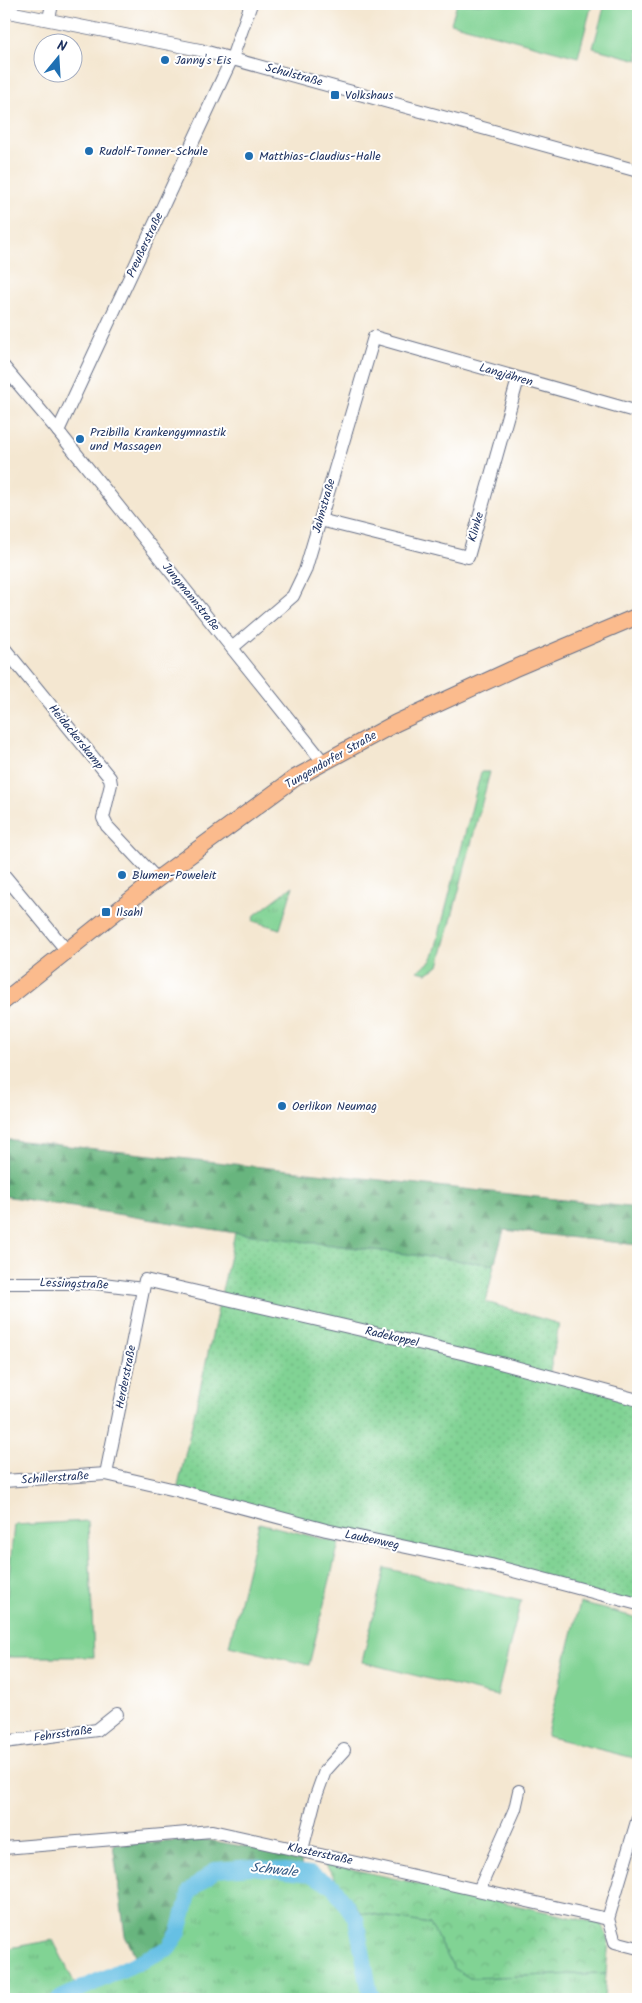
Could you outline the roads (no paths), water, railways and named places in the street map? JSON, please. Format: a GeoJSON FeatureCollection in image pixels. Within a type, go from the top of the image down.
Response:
{"type":"FeatureCollection","features":[{"type":"Feature","properties":{"kind":"main road","name":"Tungendorfer Straße"},"geometry":{"type":"LineString","coordinates":[[4,1001],[157,879],[295,778],[405,719],[513,669],[638,616]]}},
{"type":"Feature","properties":{"kind":"street"},"geometry":{"type":"LineString","coordinates":[[49,19],[52,4]]}},
{"type":"Feature","properties":{"kind":"street","name":"Preußerstraße"},"geometry":{"type":"LineString","coordinates":[[58,432],[232,58],[251,4]]}},
{"type":"Feature","properties":{"kind":"street","name":"Schulstraße"},"geometry":{"type":"LineString","coordinates":[[4,11],[232,58],[638,171]]}},
{"type":"Feature","properties":{"kind":"street","name":"Langjähren"},"geometry":{"type":"LineString","coordinates":[[374,337],[638,412]]}},
{"type":"Feature","properties":{"kind":"street","name":"Jahnstraße"},"geometry":{"type":"LineString","coordinates":[[232,648],[292,596],[305,571],[374,337]]}},
{"type":"Feature","properties":{"kind":"street","name":"Jungmannstraße"},"geometry":{"type":"LineString","coordinates":[[4,367],[324,763]]}},
{"type":"Feature","properties":{"kind":"street","name":"Klinke"},"geometry":{"type":"LineString","coordinates":[[320,520],[468,557],[518,379]]}},
{"type":"Feature","properties":{"kind":"street","name":"Heidackerskamp"},"geometry":{"type":"LineString","coordinates":[[4,648],[110,778],[111,784],[103,818],[107,826],[157,879]]}},
{"type":"Feature","properties":{"kind":"street"},"geometry":{"type":"LineString","coordinates":[[4,875],[67,951]]}},
{"type":"Feature","properties":{"kind":"street","name":"Lessingstraße"},"geometry":{"type":"LineString","coordinates":[[4,1283],[144,1284]]}},
{"type":"Feature","properties":{"kind":"street","name":"Radekoppel"},"geometry":{"type":"LineString","coordinates":[[144,1284],[470,1355],[638,1400]]}},
{"type":"Feature","properties":{"kind":"street","name":"Herderstraße"},"geometry":{"type":"LineString","coordinates":[[106,1474],[144,1284]]}},
{"type":"Feature","properties":{"kind":"street","name":"Schillerstraße"},"geometry":{"type":"LineString","coordinates":[[4,1481],[106,1474]]}},
{"type":"Feature","properties":{"kind":"street","name":"Laubenweg"},"geometry":{"type":"LineString","coordinates":[[106,1474],[326,1530],[490,1565],[638,1604]]}},
{"type":"Feature","properties":{"kind":"street","name":"Fehrsstraße"},"geometry":{"type":"LineString","coordinates":[[4,1742],[97,1730],[117,1714]]}},
{"type":"Feature","properties":{"kind":"street"},"geometry":{"type":"LineString","coordinates":[[302,1850],[315,1800],[326,1771],[344,1750]]}},
{"type":"Feature","properties":{"kind":"street"},"geometry":{"type":"LineString","coordinates":[[479,1890],[515,1809],[520,1791]]}},
{"type":"Feature","properties":{"kind":"street"},"geometry":{"type":"LineString","coordinates":[[638,1818],[608,1919],[615,1942],[638,1948]]}},
{"type":"Feature","properties":{"kind":"street","name":"Klosterstraße"},"geometry":{"type":"LineString","coordinates":[[4,1848],[212,1831],[608,1919]]}},
{"type":"Feature","properties":{"kind":"waterway","name":"Schwale"},"geometry":{"type":"LineString","coordinates":[[59,1999],[169,1948],[179,1932],[190,1891],[215,1870],[252,1867],[310,1874],[333,1886],[356,1919],[370,1993],[374,1999]]}},
{"type":"Feature","properties":{"kind":"place","name":"Janny's Eis"},"geometry":{"type":"Point","coordinates":[165,60]}},
{"type":"Feature","properties":{"kind":"place","name":"Volkshaus"},"geometry":{"type":"Point","coordinates":[335,95]}},
{"type":"Feature","properties":{"kind":"place","name":"Rudolf-Tonner-Schule"},"geometry":{"type":"Point","coordinates":[89,151]}},
{"type":"Feature","properties":{"kind":"place","name":"Matthias-Claudius-Halle"},"geometry":{"type":"Point","coordinates":[249,156]}},
{"type":"Feature","properties":{"kind":"place","name":"Przibilla Krankengymnastik und Massagen"},"geometry":{"type":"Point","coordinates":[80,439]}},
{"type":"Feature","properties":{"kind":"place","name":"Blumen-Poweleit"},"geometry":{"type":"Point","coordinates":[122,875]}},
{"type":"Feature","properties":{"kind":"place","name":"Ilsahl"},"geometry":{"type":"Point","coordinates":[106,912]}},
{"type":"Feature","properties":{"kind":"place","name":"Oerlikon Neumag"},"geometry":{"type":"Point","coordinates":[282,1106]}}]}
